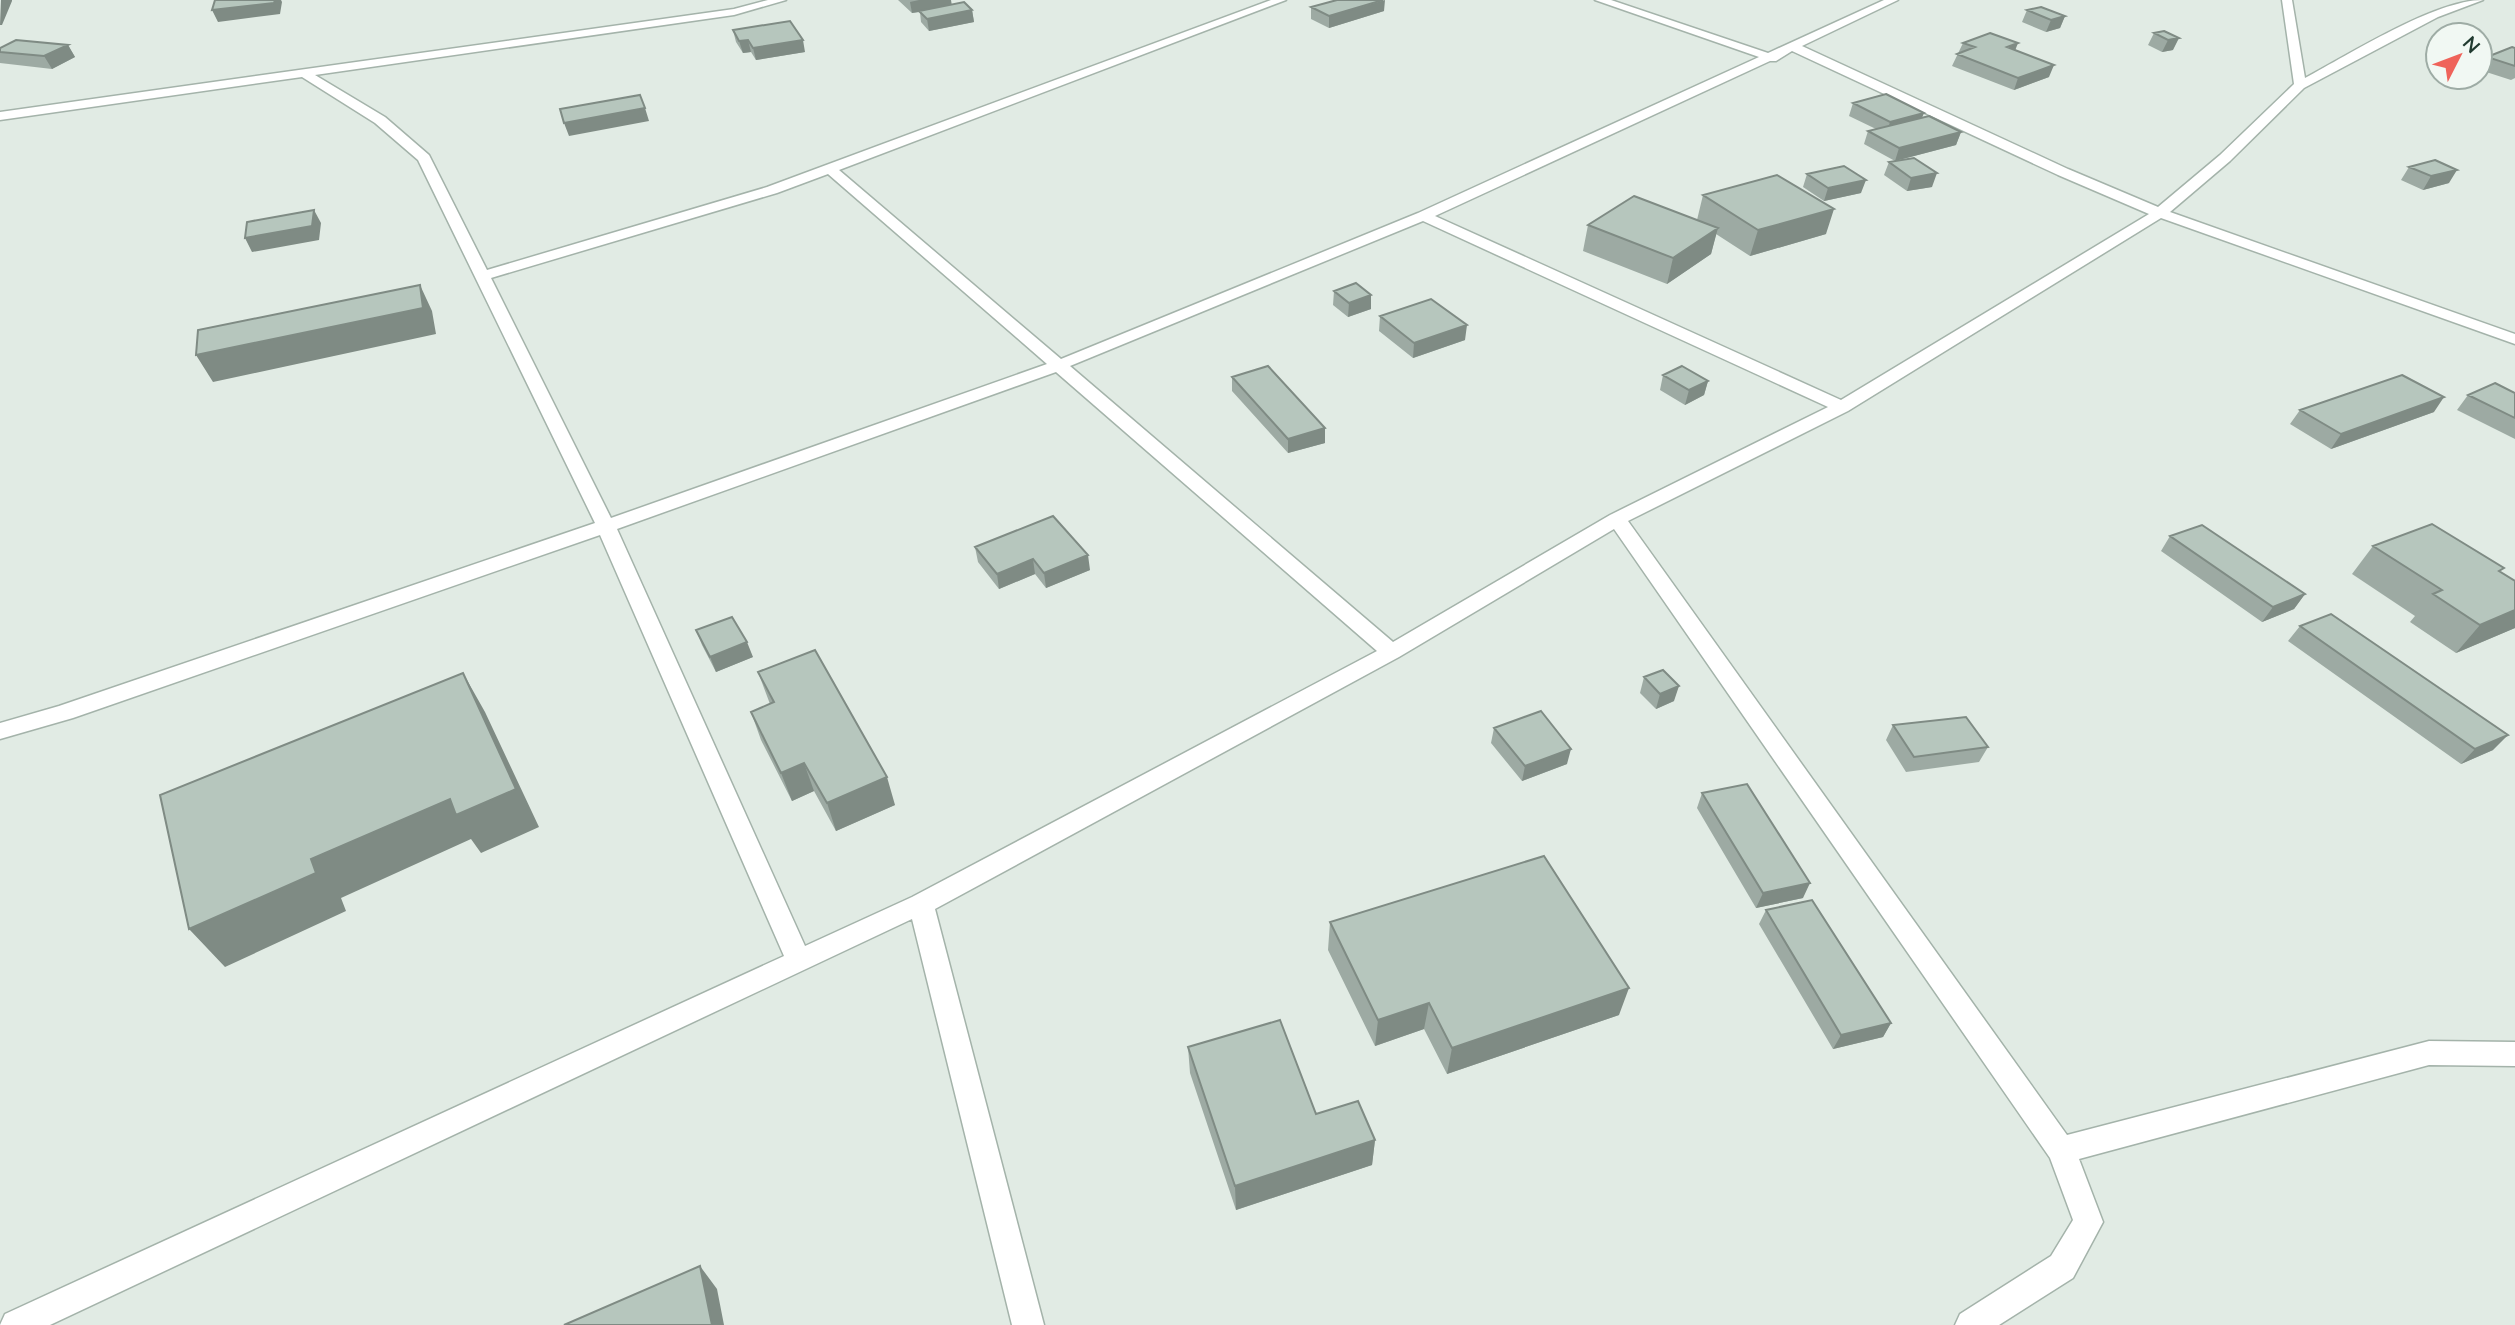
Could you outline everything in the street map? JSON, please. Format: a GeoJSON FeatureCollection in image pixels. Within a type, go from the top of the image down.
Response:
{"type":"FeatureCollection","features":[{"type":"Feature","properties":{"kind":"street"},"geometry":{"type":"LineString","coordinates":[[0,116],[734,12],[781,0]]}},
{"type":"Feature","properties":{"kind":"street"},"geometry":{"type":"LineString","coordinates":[[483,276],[772,191],[1280,0]]}},
{"type":"Feature","properties":{"kind":"street"},"geometry":{"type":"LineString","coordinates":[[1600,0],[1772,58]]}},
{"type":"Feature","properties":{"kind":"street"},"geometry":{"type":"LineString","coordinates":[[0,731],[91,703],[606,526],[1057,366],[1423,216],[1772,58],[1893,0]]}},
{"type":"Feature","properties":{"kind":"street"},"geometry":{"type":"LineString","coordinates":[[2287,0],[2300,85]]}},
{"type":"Feature","properties":{"kind":"street"},"geometry":{"type":"LineString","coordinates":[[16,1325],[921,904],[1392,652],[1618,519],[1842,407],[2160,213],[2225,158],[2300,85],[2434,15],[2478,0]]}},
{"type":"Feature","properties":{"kind":"street"},"geometry":{"type":"LineString","coordinates":[[1794,47],[2063,172],[2160,213],[2515,339]]}},
{"type":"Feature","properties":{"kind":"street"},"geometry":{"type":"LineString","coordinates":[[302,72],[380,120],[424,158],[606,526],[800,962]]}},
{"type":"Feature","properties":{"kind":"street"},"geometry":{"type":"LineString","coordinates":[[829,168],[1392,652]]}},
{"type":"Feature","properties":{"kind":"street"},"geometry":{"type":"LineString","coordinates":[[1423,216],[1842,407]]}},
{"type":"Feature","properties":{"kind":"street"},"geometry":{"type":"LineString","coordinates":[[1618,519],[2061,1150],[2088,1222],[2062,1267],[1972,1325]]}},
{"type":"Feature","properties":{"kind":"street"},"geometry":{"type":"LineString","coordinates":[[921,904],[1028,1325]]}},
{"type":"Feature","properties":{"kind":"street"},"geometry":{"type":"LineString","coordinates":[[2061,1150],[2429,1053],[2515,1054]]}},
{"type":"Feature","properties":{"kind":"building"},"geometry":{"type":"Polygon","coordinates":[[[215,0],[275,0],[274,3],[212,10],[215,0]]]}},
{"type":"Feature","properties":{"kind":"building"},"geometry":{"type":"Polygon","coordinates":[[[1337,0],[1383,0],[1329,16],[1311,7],[1337,0]]]}},
{"type":"Feature","properties":{"kind":"building"},"geometry":{"type":"Polygon","coordinates":[[[964,2],[972,10],[927,19],[919,11],[964,2]]]}},
{"type":"Feature","properties":{"kind":"building"},"geometry":{"type":"Polygon","coordinates":[[[2041,7],[2065,16],[2051,20],[2027,10],[2041,7]]]}},
{"type":"Feature","properties":{"kind":"building"},"geometry":{"type":"Polygon","coordinates":[[[790,21],[803,40],[753,48],[748,40],[739,41],[733,30],[790,21]]]}},
{"type":"Feature","properties":{"kind":"building"},"geometry":{"type":"Polygon","coordinates":[[[2164,31],[2179,38],[2168,40],[2154,33],[2164,31]]]}},
{"type":"Feature","properties":{"kind":"building"},"geometry":{"type":"Polygon","coordinates":[[[1990,33],[2018,43],[2007,47],[2054,65],[2018,78],[1957,54],[1975,47],[1963,43],[1990,33]]]}},
{"type":"Feature","properties":{"kind":"building"},"geometry":{"type":"Polygon","coordinates":[[[16,40],[68,45],[44,56],[0,52],[0,48],[16,40]]]}},
{"type":"Feature","properties":{"kind":"building"},"geometry":{"type":"Polygon","coordinates":[[[2515,48],[2515,66],[2494,59],[2494,54],[2515,48]]]}},
{"type":"Feature","properties":{"kind":"building"},"geometry":{"type":"Polygon","coordinates":[[[1886,94],[1924,113],[1890,122],[1853,103],[1886,94]]]}},
{"type":"Feature","properties":{"kind":"building"},"geometry":{"type":"Polygon","coordinates":[[[640,95],[645,108],[564,123],[560,109],[640,95]]]}},
{"type":"Feature","properties":{"kind":"building"},"geometry":{"type":"Polygon","coordinates":[[[1929,116],[1961,132],[1899,148],[1868,131],[1929,116]]]}},
{"type":"Feature","properties":{"kind":"building"},"geometry":{"type":"Polygon","coordinates":[[[1914,158],[1937,173],[1911,178],[1889,162],[1914,158]]]}},
{"type":"Feature","properties":{"kind":"building"},"geometry":{"type":"Polygon","coordinates":[[[2435,160],[2457,170],[2431,176],[2409,167],[2435,160]]]}},
{"type":"Feature","properties":{"kind":"building"},"geometry":{"type":"Polygon","coordinates":[[[1844,166],[1866,180],[1828,188],[1807,174],[1844,166]]]}},
{"type":"Feature","properties":{"kind":"building"},"geometry":{"type":"Polygon","coordinates":[[[1777,175],[1834,209],[1758,230],[1703,195],[1777,175]]]}},
{"type":"Feature","properties":{"kind":"building"},"geometry":{"type":"Polygon","coordinates":[[[1634,196],[1718,228],[1673,258],[1588,225],[1634,196]]]}},
{"type":"Feature","properties":{"kind":"building"},"geometry":{"type":"Polygon","coordinates":[[[314,210],[312,226],[245,238],[247,222],[314,210]]]}},
{"type":"Feature","properties":{"kind":"building"},"geometry":{"type":"Polygon","coordinates":[[[1356,283],[1371,295],[1349,303],[1334,291],[1356,283]]]}},
{"type":"Feature","properties":{"kind":"building"},"geometry":{"type":"Polygon","coordinates":[[[420,285],[423,308],[196,355],[198,330],[420,285]]]}},
{"type":"Feature","properties":{"kind":"building"},"geometry":{"type":"Polygon","coordinates":[[[1431,299],[1467,325],[1414,343],[1380,316],[1431,299]]]}},
{"type":"Feature","properties":{"kind":"building"},"geometry":{"type":"Polygon","coordinates":[[[1268,366],[1325,428],[1288,439],[1232,377],[1268,366]]]}},
{"type":"Feature","properties":{"kind":"building"},"geometry":{"type":"Polygon","coordinates":[[[1682,366],[1708,381],[1689,390],[1663,375],[1682,366]]]}},
{"type":"Feature","properties":{"kind":"building"},"geometry":{"type":"Polygon","coordinates":[[[2402,375],[2444,397],[2341,434],[2300,410],[2402,375]]]}},
{"type":"Feature","properties":{"kind":"building"},"geometry":{"type":"Polygon","coordinates":[[[2495,383],[2515,393],[2515,418],[2468,395],[2495,383]]]}},
{"type":"Feature","properties":{"kind":"building"},"geometry":{"type":"Polygon","coordinates":[[[1053,516],[1088,555],[1044,573],[1033,559],[997,574],[975,547],[1053,516]]]}},
{"type":"Feature","properties":{"kind":"building"},"geometry":{"type":"Polygon","coordinates":[[[2432,524],[2504,568],[2499,571],[2515,581],[2515,610],[2480,625],[2433,594],[2442,590],[2373,546],[2432,524]]]}},
{"type":"Feature","properties":{"kind":"building"},"geometry":{"type":"Polygon","coordinates":[[[2202,525],[2305,594],[2273,607],[2170,536],[2202,525]]]}},
{"type":"Feature","properties":{"kind":"building"},"geometry":{"type":"Polygon","coordinates":[[[2331,614],[2508,735],[2475,749],[2300,626],[2331,614]]]}},
{"type":"Feature","properties":{"kind":"building"},"geometry":{"type":"Polygon","coordinates":[[[732,617],[747,642],[710,657],[696,630],[732,617]]]}},
{"type":"Feature","properties":{"kind":"building"},"geometry":{"type":"Polygon","coordinates":[[[815,650],[887,777],[827,803],[804,763],[781,773],[751,712],[774,702],[758,672],[815,650]]]}},
{"type":"Feature","properties":{"kind":"building"},"geometry":{"type":"Polygon","coordinates":[[[1663,670],[1679,686],[1660,694],[1644,677],[1663,670]]]}},
{"type":"Feature","properties":{"kind":"building"},"geometry":{"type":"Polygon","coordinates":[[[463,673],[516,789],[456,815],[450,799],[311,859],[316,873],[189,929],[160,795],[463,673]]]}},
{"type":"Feature","properties":{"kind":"building"},"geometry":{"type":"Polygon","coordinates":[[[1541,711],[1571,749],[1525,766],[1494,728],[1541,711]]]}},
{"type":"Feature","properties":{"kind":"building"},"geometry":{"type":"Polygon","coordinates":[[[1966,717],[1988,747],[1914,757],[1893,725],[1966,717]]]}},
{"type":"Feature","properties":{"kind":"building"},"geometry":{"type":"Polygon","coordinates":[[[1747,784],[1810,883],[1763,893],[1702,793],[1747,784]]]}},
{"type":"Feature","properties":{"kind":"building"},"geometry":{"type":"Polygon","coordinates":[[[1544,856],[1629,988],[1452,1048],[1429,1003],[1378,1020],[1330,922],[1544,856]]]}},
{"type":"Feature","properties":{"kind":"building"},"geometry":{"type":"Polygon","coordinates":[[[1812,900],[1891,1023],[1841,1035],[1766,910],[1812,900]]]}},
{"type":"Feature","properties":{"kind":"building"},"geometry":{"type":"Polygon","coordinates":[[[1280,1020],[1316,1114],[1358,1101],[1375,1140],[1235,1186],[1188,1047],[1280,1020]]]}},
{"type":"Feature","properties":{"kind":"building"},"geometry":{"type":"Polygon","coordinates":[[[700,1266],[712,1325],[564,1325],[700,1266]]]}}]}
